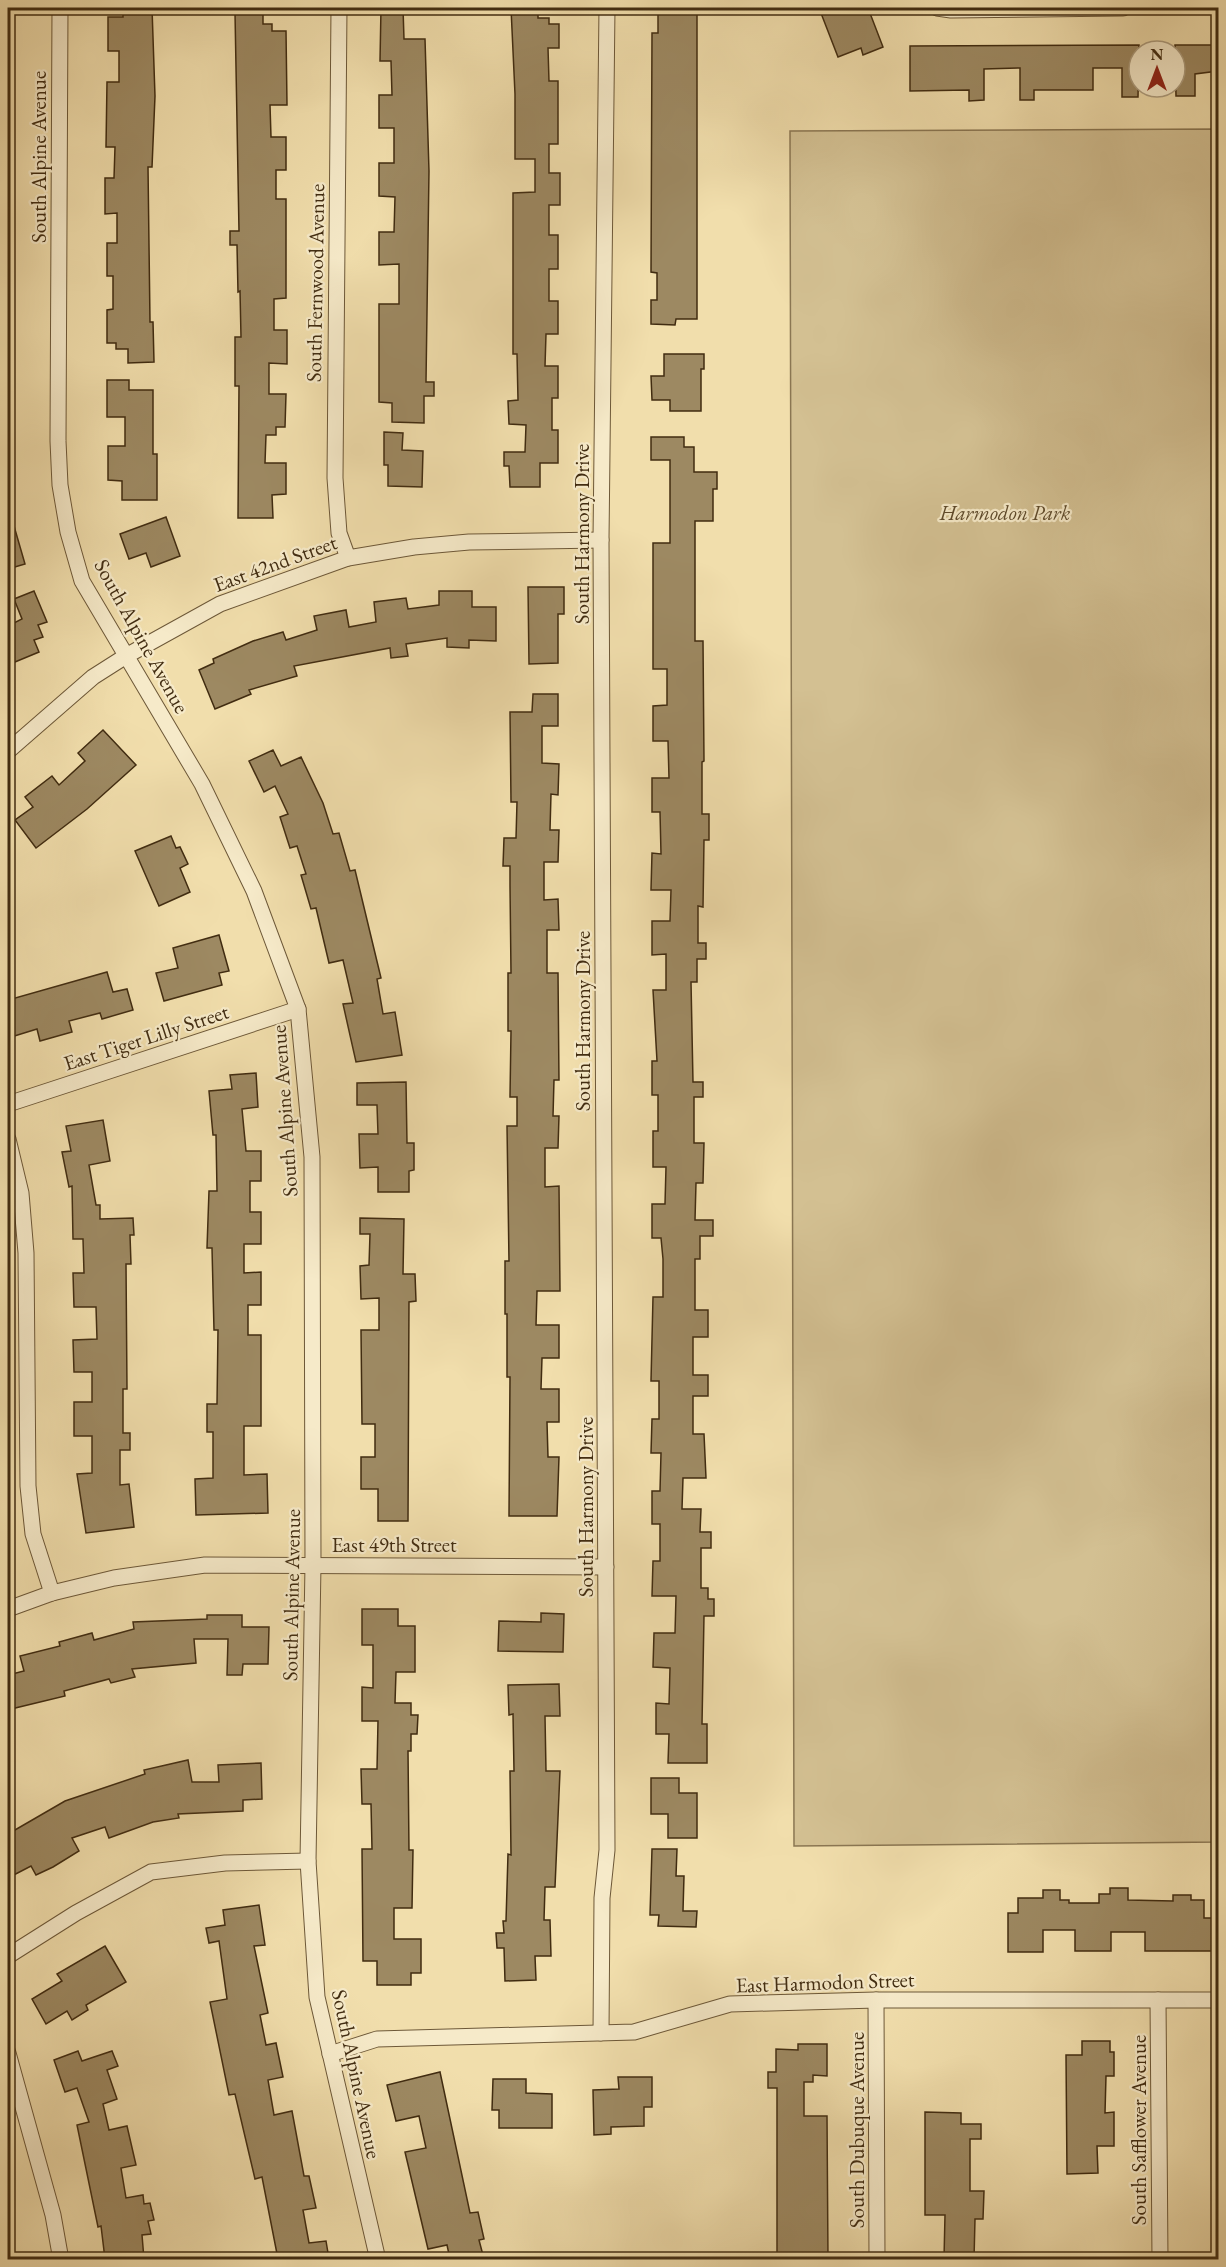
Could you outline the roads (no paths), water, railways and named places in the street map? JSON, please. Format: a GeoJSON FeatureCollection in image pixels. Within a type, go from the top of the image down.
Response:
{"type":"FeatureCollection","features":[{"type":"Feature","properties":{"kind":"street","name":"South Alpine Avenue"},"geometry":{"type":"LineString","coordinates":[[60,8],[58,441],[60,485],[68,532],[82,580],[202,784],[254,891],[298,1009],[312,1157],[313,1564],[308,1861],[317,1996],[378,2259]]}},
{"type":"Feature","properties":{"kind":"street","name":"South Fernwood Avenue"},"geometry":{"type":"LineString","coordinates":[[339,8],[335,478],[339,533],[348,558]]}},
{"type":"Feature","properties":{"kind":"street","name":"South Harmony Drive"},"geometry":{"type":"LineString","coordinates":[[601,2033],[602,1898],[607,1850],[602,540],[607,8]]}},
{"type":"Feature","properties":{"kind":"street"},"geometry":{"type":"LineString","coordinates":[[937,8],[951,10],[1124,8]]}},
{"type":"Feature","properties":{"kind":"street","name":"East 42nd Street"},"geometry":{"type":"LineString","coordinates":[[8,751],[93,677],[126,656],[220,604],[348,558],[414,547],[469,542],[602,540]]}},
{"type":"Feature","properties":{"kind":"street","name":"East Tiger Lilly Street"},"geometry":{"type":"LineString","coordinates":[[8,1104],[298,1009]]}},
{"type":"Feature","properties":{"kind":"street"},"geometry":{"type":"LineString","coordinates":[[8,1139],[21,1193],[26,1253],[28,1486],[33,1534],[52,1593]]}},
{"type":"Feature","properties":{"kind":"street","name":"East 49th Street"},"geometry":{"type":"LineString","coordinates":[[8,1609],[52,1593],[160,1570],[205,1565],[606,1567]]}},
{"type":"Feature","properties":{"kind":"street"},"geometry":{"type":"LineString","coordinates":[[8,1956],[76,1913],[151,1872],[225,1863],[308,1861]]}},
{"type":"Feature","properties":{"kind":"street","name":"East Harmodon Street"},"geometry":{"type":"LineString","coordinates":[[330,2054],[377,2039],[634,2032],[730,2004],[876,2000],[1218,2000]]}},
{"type":"Feature","properties":{"kind":"street","name":"South Dubuque Avenue"},"geometry":{"type":"LineString","coordinates":[[876,2000],[877,2259]]}},
{"type":"Feature","properties":{"kind":"street","name":"South Safflower Avenue"},"geometry":{"type":"LineString","coordinates":[[1158,2000],[1160,2259]]}},
{"type":"Feature","properties":{"kind":"street"},"geometry":{"type":"LineString","coordinates":[[8,2053],[53,2215],[61,2259]]}},
{"type":"Feature","properties":{"kind":"park label","name":"Harmodon Park"},"geometry":{"type":"Point","coordinates":[1005,512]}}]}
